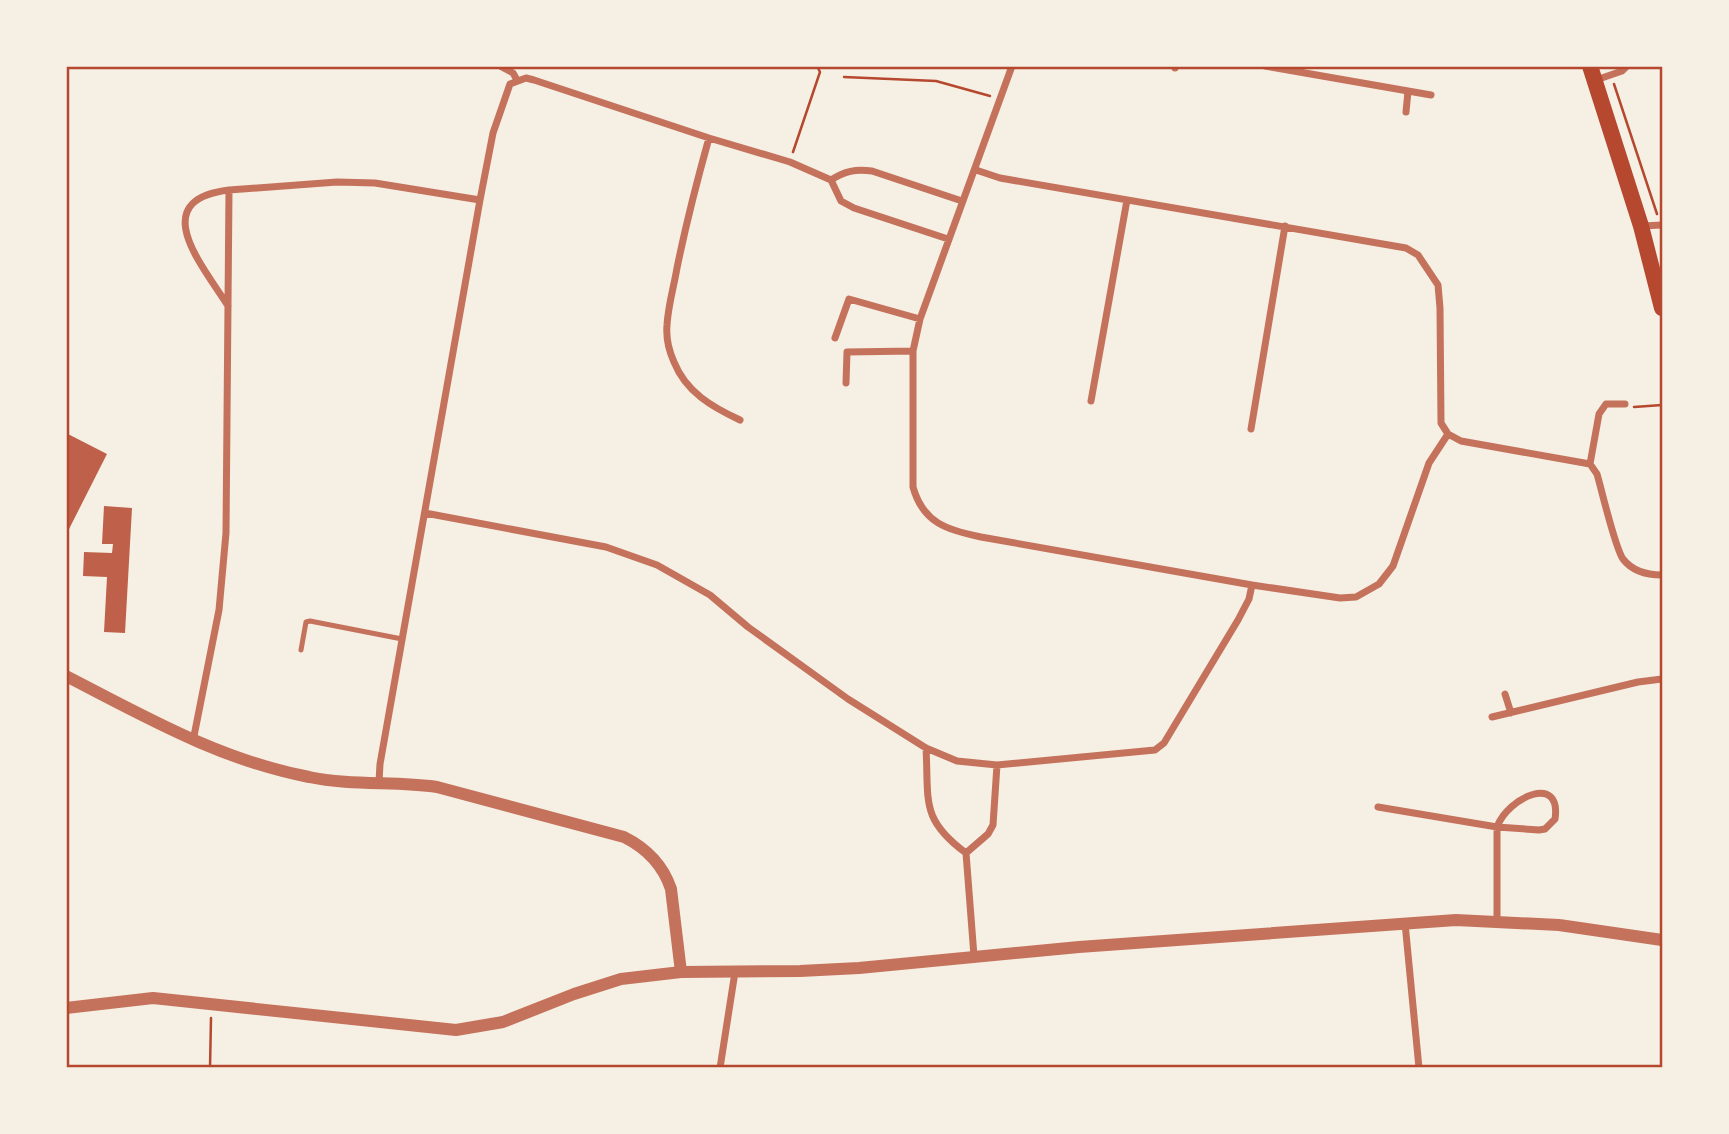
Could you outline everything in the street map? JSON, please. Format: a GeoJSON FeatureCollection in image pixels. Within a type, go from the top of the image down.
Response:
{"type":"FeatureCollection","features":[{"type":"Feature","properties":{"kind":"main road"},"geometry":{"type":"LineString","coordinates":[[1599,74],[1662,309]]}},
{"type":"Feature","properties":{"kind":"street"},"geometry":{"type":"LineString","coordinates":[[500,66],[513,73],[517,79]]}},
{"type":"Feature","properties":{"kind":"street"},"geometry":{"type":"LineString","coordinates":[[1012,66],[920,319],[913,351],[913,487],[916,499],[937,524],[981,537],[1252,585],[1340,598],[1356,597],[1379,584],[1393,566],[1429,463],[1448,434]]}},
{"type":"Feature","properties":{"kind":"street"},"geometry":{"type":"LineString","coordinates":[[1265,66],[1309,71],[1431,95]]}},
{"type":"Feature","properties":{"kind":"street"},"geometry":{"type":"LineString","coordinates":[[1599,74],[1627,66]]}},
{"type":"Feature","properties":{"kind":"street"},"geometry":{"type":"LineString","coordinates":[[380,782],[380,764],[480,200],[499,109],[510,84],[517,79],[534,79],[709,138],[790,162],[831,180],[841,201],[854,208],[948,239]]}},
{"type":"Feature","properties":{"kind":"street"},"geometry":{"type":"LineString","coordinates":[[1406,112],[1408,91]]}},
{"type":"Feature","properties":{"kind":"street"},"geometry":{"type":"LineString","coordinates":[[709,138],[691,201],[670,302],[668,345],[674,363],[689,387],[703,400],[740,420]]}},
{"type":"Feature","properties":{"kind":"street"},"geometry":{"type":"LineString","coordinates":[[976,170],[1000,178],[1406,248],[1418,255],[1438,285],[1441,423],[1448,434],[1461,441],[1590,464],[1597,474],[1622,557],[1633,569],[1647,575],[1662,575]]}},
{"type":"Feature","properties":{"kind":"street"},"geometry":{"type":"LineString","coordinates":[[831,180],[845,171],[872,171],[962,201]]}},
{"type":"Feature","properties":{"kind":"street"},"geometry":{"type":"LineString","coordinates":[[228,307],[189,243],[184,229],[185,215],[198,198],[229,190],[337,181],[375,183],[480,200]]}},
{"type":"Feature","properties":{"kind":"street"},"geometry":{"type":"LineString","coordinates":[[193,741],[212,649],[223,569],[227,495],[229,190]]}},
{"type":"Feature","properties":{"kind":"street"},"geometry":{"type":"LineString","coordinates":[[1091,401],[1127,200]]}},
{"type":"Feature","properties":{"kind":"street"},"geometry":{"type":"LineString","coordinates":[[1641,226],[1661,225]]}},
{"type":"Feature","properties":{"kind":"street"},"geometry":{"type":"LineString","coordinates":[[1251,429],[1285,226]]}},
{"type":"Feature","properties":{"kind":"street"},"geometry":{"type":"LineString","coordinates":[[835,338],[849,299],[920,319]]}},
{"type":"Feature","properties":{"kind":"street"},"geometry":{"type":"LineString","coordinates":[[846,383],[847,352],[913,351]]}},
{"type":"Feature","properties":{"kind":"street"},"geometry":{"type":"LineString","coordinates":[[1590,464],[1599,414],[1606,404],[1625,404]]}},
{"type":"Feature","properties":{"kind":"street"},"geometry":{"type":"LineString","coordinates":[[425,513],[606,547],[657,565],[710,595],[848,699],[926,748],[957,761],[997,765],[1155,750],[1164,743],[1238,620],[1249,599],[1252,585]]}},
{"type":"Feature","properties":{"kind":"street"},"geometry":{"type":"LineString","coordinates":[[66,676],[193,741],[272,770],[327,780],[437,787],[603,831],[638,844],[655,861],[671,889],[681,972]]}},
{"type":"Feature","properties":{"kind":"street"},"geometry":{"type":"LineString","coordinates":[[1492,717],[1638,682],[1662,679]]}},
{"type":"Feature","properties":{"kind":"street"},"geometry":{"type":"LineString","coordinates":[[1505,694],[1511,713]]}},
{"type":"Feature","properties":{"kind":"street"},"geometry":{"type":"LineString","coordinates":[[926,748],[931,814],[946,838],[967,852]]}},
{"type":"Feature","properties":{"kind":"street"},"geometry":{"type":"LineString","coordinates":[[967,852],[988,834],[993,825],[997,765]]}},
{"type":"Feature","properties":{"kind":"street"},"geometry":{"type":"LineString","coordinates":[[1378,807],[1497,827],[1545,829],[1555,819],[1555,804],[1545,794],[1529,795],[1501,815],[1497,827],[1497,920]]}},
{"type":"Feature","properties":{"kind":"street"},"geometry":{"type":"LineString","coordinates":[[967,852],[974,956]]}},
{"type":"Feature","properties":{"kind":"street"},"geometry":{"type":"LineString","coordinates":[[66,1008],[153,998],[433,1029],[472,1029],[503,1022],[621,979],[681,972],[859,968],[974,956],[1405,923],[1497,920],[1559,925],[1662,940]]}},
{"type":"Feature","properties":{"kind":"street"},"geometry":{"type":"LineString","coordinates":[[1405,923],[1419,1068]]}},
{"type":"Feature","properties":{"kind":"street"},"geometry":{"type":"LineString","coordinates":[[720,1068],[735,972]]}},
{"type":"Feature","properties":{"kind":"lane"},"geometry":{"type":"LineString","coordinates":[[301,650],[304,626],[310,621],[402,639]]}},
{"type":"Feature","properties":{"kind":"path"},"geometry":{"type":"LineString","coordinates":[[790,162],[820,72],[817,66]]}},
{"type":"Feature","properties":{"kind":"path"},"geometry":{"type":"LineString","coordinates":[[1599,74],[1643,167],[1661,225]]}},
{"type":"Feature","properties":{"kind":"path"},"geometry":{"type":"LineString","coordinates":[[844,76],[936,81],[1000,99]]}},
{"type":"Feature","properties":{"kind":"path"},"geometry":{"type":"LineString","coordinates":[[1625,404],[1626,407],[1662,405]]}},
{"type":"Feature","properties":{"kind":"path"},"geometry":{"type":"LineString","coordinates":[[210,1068],[212,1005]]}},
{"type":"Feature","properties":{"kind":"building"},"geometry":{"type":"Polygon","coordinates":[[[66,433],[107,454],[66,535],[66,433]]]}},
{"type":"Feature","properties":{"kind":"building"},"geometry":{"type":"Polygon","coordinates":[[[104,506],[132,508],[125,633],[104,632],[107,577],[83,576],[84,552],[112,553],[113,544],[102,544],[104,506]]]}}]}
